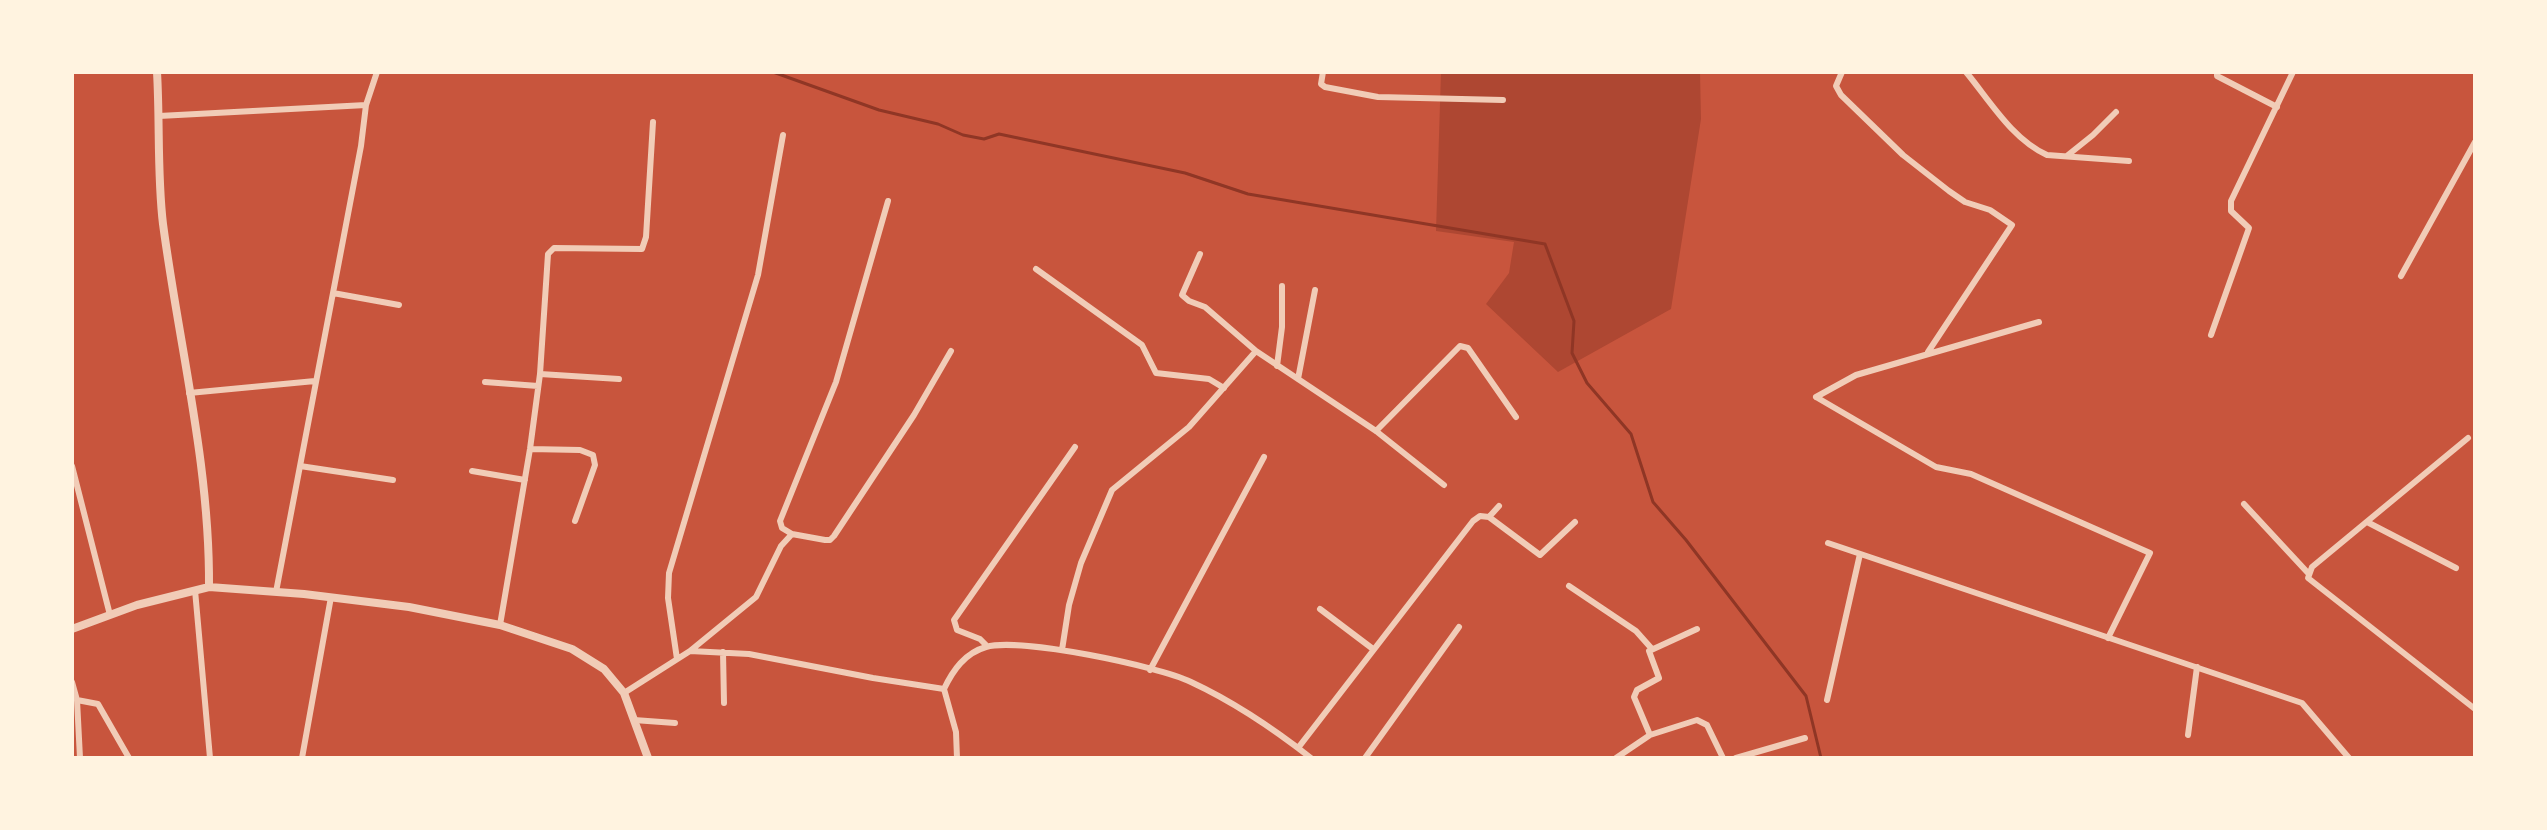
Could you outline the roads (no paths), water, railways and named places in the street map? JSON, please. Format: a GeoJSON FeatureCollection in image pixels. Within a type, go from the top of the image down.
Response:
{"type":"FeatureCollection","features":[{"type":"Feature","properties":{"kind":"street"},"geometry":{"type":"LineString","coordinates":[[157,72],[158,159],[163,222],[203,484],[209,587]]}},
{"type":"Feature","properties":{"kind":"street"},"geometry":{"type":"LineString","coordinates":[[276,592],[361,146],[366,105],[377,72]]}},
{"type":"Feature","properties":{"kind":"street"},"geometry":{"type":"LineString","coordinates":[[1323,72],[1320,79],[1325,87],[1378,97],[1503,100]]}},
{"type":"Feature","properties":{"kind":"street"},"geometry":{"type":"LineString","coordinates":[[1841,72],[1836,86],[1841,95],[1903,155],[1959,199],[1990,210],[2012,225],[1928,352]]}},
{"type":"Feature","properties":{"kind":"street"},"geometry":{"type":"LineString","coordinates":[[1966,72],[2025,142],[2047,155],[2129,161]]}},
{"type":"Feature","properties":{"kind":"street"},"geometry":{"type":"LineString","coordinates":[[2217,72],[2217,76],[2277,107]]}},
{"type":"Feature","properties":{"kind":"street"},"geometry":{"type":"LineString","coordinates":[[2211,335],[2249,228],[2234,216],[2229,205],[2293,72]]}},
{"type":"Feature","properties":{"kind":"street"},"geometry":{"type":"LineString","coordinates":[[159,116],[366,105]]}},
{"type":"Feature","properties":{"kind":"street"},"geometry":{"type":"LineString","coordinates":[[2068,155],[2116,112]]}},
{"type":"Feature","properties":{"kind":"street"},"geometry":{"type":"LineString","coordinates":[[500,625],[540,374],[549,252],[554,248],[644,248],[653,122]]}},
{"type":"Feature","properties":{"kind":"street"},"geometry":{"type":"LineString","coordinates":[[677,659],[668,598],[669,573],[758,275],[783,135]]}},
{"type":"Feature","properties":{"kind":"street"},"geometry":{"type":"LineString","coordinates":[[2401,276],[2475,142]]}},
{"type":"Feature","properties":{"kind":"street"},"geometry":{"type":"LineString","coordinates":[[888,201],[834,390],[780,526],[792,534],[825,540],[834,536],[914,415],[951,351]]}},
{"type":"Feature","properties":{"kind":"street"},"geometry":{"type":"LineString","coordinates":[[1200,254],[1182,295],[1205,307],[1266,359],[1376,431],[1444,485]]}},
{"type":"Feature","properties":{"kind":"street"},"geometry":{"type":"LineString","coordinates":[[1036,269],[1142,345],[1156,373],[1209,379],[1224,388]]}},
{"type":"Feature","properties":{"kind":"street"},"geometry":{"type":"LineString","coordinates":[[1277,366],[1282,286]]}},
{"type":"Feature","properties":{"kind":"street"},"geometry":{"type":"LineString","coordinates":[[1298,379],[1315,290]]}},
{"type":"Feature","properties":{"kind":"street"},"geometry":{"type":"LineString","coordinates":[[333,293],[399,305]]}},
{"type":"Feature","properties":{"kind":"street"},"geometry":{"type":"LineString","coordinates":[[2039,322],[1856,375],[1816,397],[1936,467],[1971,474],[2150,553],[2108,638]]}},
{"type":"Feature","properties":{"kind":"street"},"geometry":{"type":"LineString","coordinates":[[1376,431],[1460,346],[1468,348],[1516,417]]}},
{"type":"Feature","properties":{"kind":"street"},"geometry":{"type":"LineString","coordinates":[[1266,359],[1279,349]]}},
{"type":"Feature","properties":{"kind":"street"},"geometry":{"type":"LineString","coordinates":[[1062,650],[1069,605],[1081,563],[1112,490],[1176,439],[1256,351]]}},
{"type":"Feature","properties":{"kind":"street"},"geometry":{"type":"LineString","coordinates":[[540,374],[619,379]]}},
{"type":"Feature","properties":{"kind":"street"},"geometry":{"type":"LineString","coordinates":[[189,393],[315,381]]}},
{"type":"Feature","properties":{"kind":"street"},"geometry":{"type":"LineString","coordinates":[[485,382],[538,386]]}},
{"type":"Feature","properties":{"kind":"street"},"geometry":{"type":"LineString","coordinates":[[2308,573],[2468,438]]}},
{"type":"Feature","properties":{"kind":"street"},"geometry":{"type":"LineString","coordinates":[[987,646],[980,639],[957,630],[954,620],[1075,447]]}},
{"type":"Feature","properties":{"kind":"street"},"geometry":{"type":"LineString","coordinates":[[530,449],[580,450],[593,455],[595,465],[575,521]]}},
{"type":"Feature","properties":{"kind":"street"},"geometry":{"type":"LineString","coordinates":[[1150,670],[1264,457]]}},
{"type":"Feature","properties":{"kind":"street"},"geometry":{"type":"LineString","coordinates":[[72,466],[110,615]]}},
{"type":"Feature","properties":{"kind":"street"},"geometry":{"type":"LineString","coordinates":[[300,466],[393,480]]}},
{"type":"Feature","properties":{"kind":"street"},"geometry":{"type":"LineString","coordinates":[[472,471],[525,480]]}},
{"type":"Feature","properties":{"kind":"street"},"geometry":{"type":"LineString","coordinates":[[2244,504],[2308,573],[2311,582],[2475,709]]}},
{"type":"Feature","properties":{"kind":"street"},"geometry":{"type":"LineString","coordinates":[[1489,517],[1499,506]]}},
{"type":"Feature","properties":{"kind":"street"},"geometry":{"type":"LineString","coordinates":[[1298,748],[1468,526],[1480,516],[1489,517],[1540,555],[1575,522]]}},
{"type":"Feature","properties":{"kind":"street"},"geometry":{"type":"LineString","coordinates":[[2369,523],[2456,568]]}},
{"type":"Feature","properties":{"kind":"street"},"geometry":{"type":"LineString","coordinates":[[624,693],[690,651],[756,597],[781,546],[792,534]]}},
{"type":"Feature","properties":{"kind":"street"},"geometry":{"type":"LineString","coordinates":[[1828,543],[2302,703],[2349,758]]}},
{"type":"Feature","properties":{"kind":"street"},"geometry":{"type":"LineString","coordinates":[[1827,700],[1860,554]]}},
{"type":"Feature","properties":{"kind":"street"},"geometry":{"type":"LineString","coordinates":[[1569,586],[1636,631],[1652,649]]}},
{"type":"Feature","properties":{"kind":"street"},"geometry":{"type":"LineString","coordinates":[[72,629],[209,587],[409,607],[500,625],[580,653],[604,669],[624,693],[648,758]]}},
{"type":"Feature","properties":{"kind":"street"},"geometry":{"type":"LineString","coordinates":[[195,590],[210,758]]}},
{"type":"Feature","properties":{"kind":"street"},"geometry":{"type":"LineString","coordinates":[[302,758],[331,597]]}},
{"type":"Feature","properties":{"kind":"street"},"geometry":{"type":"LineString","coordinates":[[1320,609],[1373,649]]}},
{"type":"Feature","properties":{"kind":"street"},"geometry":{"type":"LineString","coordinates":[[1365,758],[1459,627]]}},
{"type":"Feature","properties":{"kind":"street"},"geometry":{"type":"LineString","coordinates":[[1650,735],[1634,695],[1637,690],[1659,678],[1649,654],[1652,649],[1697,629]]}},
{"type":"Feature","properties":{"kind":"street"},"geometry":{"type":"LineString","coordinates":[[957,758],[956,732],[944,689],[952,674],[968,655],[987,646],[1026,645],[1150,670],[1193,683],[1253,717],[1311,758]]}},
{"type":"Feature","properties":{"kind":"street"},"geometry":{"type":"LineString","coordinates":[[690,651],[749,654],[944,689]]}},
{"type":"Feature","properties":{"kind":"street"},"geometry":{"type":"LineString","coordinates":[[723,652],[724,703]]}},
{"type":"Feature","properties":{"kind":"street"},"geometry":{"type":"LineString","coordinates":[[2188,735],[2197,667]]}},
{"type":"Feature","properties":{"kind":"street"},"geometry":{"type":"LineString","coordinates":[[72,682],[77,700],[80,758]]}},
{"type":"Feature","properties":{"kind":"street"},"geometry":{"type":"LineString","coordinates":[[77,700],[98,704],[129,758]]}},
{"type":"Feature","properties":{"kind":"street"},"geometry":{"type":"LineString","coordinates":[[634,720],[675,723]]}},
{"type":"Feature","properties":{"kind":"street"},"geometry":{"type":"LineString","coordinates":[[1616,758],[1650,735],[1689,721],[1701,721],[1708,727],[1723,758]]}},
{"type":"Feature","properties":{"kind":"street"},"geometry":{"type":"LineString","coordinates":[[1736,758],[1805,738]]}},
{"type":"Feature","properties":{"kind":"waterway"},"geometry":{"type":"LineString","coordinates":[[773,72],[879,110],[938,124],[963,135],[984,139],[999,134],[1185,173],[1248,194],[1545,244],[1574,321],[1572,353],[1587,383],[1631,434],[1653,502],[1806,696],[1821,758]]}}]}
